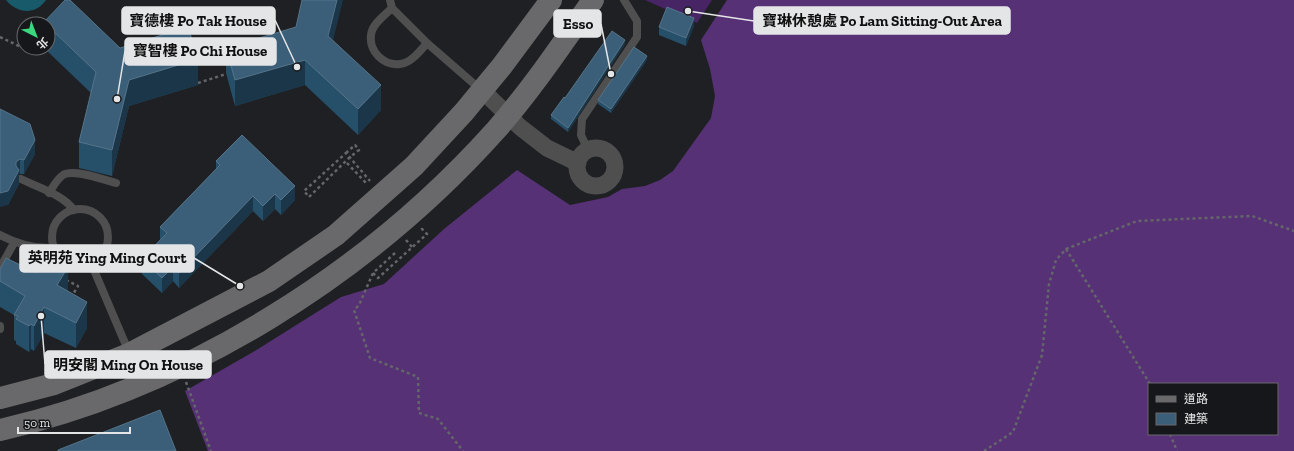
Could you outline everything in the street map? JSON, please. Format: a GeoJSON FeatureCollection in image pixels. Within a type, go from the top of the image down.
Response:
{"type":"FeatureCollection","features":[{"type":"Feature","properties":{"kind":"main road"},"geometry":{"type":"LineString","coordinates":[[0,398],[54,384],[129,354],[269,281],[336,235],[414,166],[464,112],[551,0]]}},
{"type":"Feature","properties":{"kind":"main road"},"geometry":{"type":"LineString","coordinates":[[0,430],[70,411],[143,384],[229,342],[352,262],[437,190],[508,116],[593,0]]}},
{"type":"Feature","properties":{"kind":"street"},"geometry":{"type":"LineString","coordinates":[[482,90],[508,116],[546,148],[583,156]]}},
{"type":"Feature","properties":{"kind":"lane"},"geometry":{"type":"LineString","coordinates":[[583,156],[583,143],[580,127],[585,112],[636,38],[637,22],[624,0]]}},
{"type":"Feature","properties":{"kind":"lane"},"geometry":{"type":"LineString","coordinates":[[427,43],[415,57],[400,64],[384,62],[373,50],[371,34],[391,4],[427,43],[482,90]]}},
{"type":"Feature","properties":{"kind":"lane"},"geometry":{"type":"LineString","coordinates":[[49,193],[56,181],[64,174],[75,173],[116,183]]}},
{"type":"Feature","properties":{"kind":"lane"},"geometry":{"type":"LineString","coordinates":[[21,179],[68,203],[74,210]]}},
{"type":"Feature","properties":{"kind":"lane"},"geometry":{"type":"LineString","coordinates":[[83,209],[92,212],[99,217],[106,228],[107,242],[104,250],[99,258],[91,263],[84,265],[68,263],[62,259],[54,248],[51,240],[54,224],[65,213],[83,209]]}},
{"type":"Feature","properties":{"kind":"lane"},"geometry":{"type":"LineString","coordinates":[[0,235],[14,243],[42,249],[54,248]]}},
{"type":"Feature","properties":{"kind":"lane"},"geometry":{"type":"LineString","coordinates":[[0,268],[14,243]]}},
{"type":"Feature","properties":{"kind":"lane"},"geometry":{"type":"LineString","coordinates":[[91,263],[143,384]]}},
{"type":"Feature","properties":{"kind":"path"},"geometry":{"type":"LineString","coordinates":[[0,37],[16,45]]}},
{"type":"Feature","properties":{"kind":"path"},"geometry":{"type":"LineString","coordinates":[[198,83],[226,74]]}},
{"type":"Feature","properties":{"kind":"path"},"geometry":{"type":"LineString","coordinates":[[345,155],[304,191],[309,197],[349,158],[359,150],[355,145],[345,155],[306,191],[311,197],[359,151],[355,147],[345,155]]}},
{"type":"Feature","properties":{"kind":"path"},"geometry":{"type":"LineString","coordinates":[[345,155],[349,158]]}},
{"type":"Feature","properties":{"kind":"path"},"geometry":{"type":"LineString","coordinates":[[347,163],[367,184]]}},
{"type":"Feature","properties":{"kind":"path"},"geometry":{"type":"LineString","coordinates":[[369,187],[374,182]]}},
{"type":"Feature","properties":{"kind":"path"},"geometry":{"type":"LineString","coordinates":[[984,451],[1014,432],[1042,355],[1049,284],[1056,260],[1066,249],[1137,221],[1252,216],[1294,231]]}},
{"type":"Feature","properties":{"kind":"path"},"geometry":{"type":"LineString","coordinates":[[373,273],[378,278],[427,234],[421,229]]}},
{"type":"Feature","properties":{"kind":"path"},"geometry":{"type":"LineString","coordinates":[[1066,249],[1149,383]]}},
{"type":"Feature","properties":{"kind":"path"},"geometry":{"type":"LineString","coordinates":[[376,270],[373,273],[359,305],[354,310],[370,358],[418,376],[419,413],[438,419],[463,451]]}},
{"type":"Feature","properties":{"kind":"path"},"geometry":{"type":"LineString","coordinates":[[64,279],[78,286],[71,299]]}},
{"type":"Feature","properties":{"kind":"path"},"geometry":{"type":"LineString","coordinates":[[184,378],[212,451]]}},
{"type":"Feature","properties":{"kind":"path"},"geometry":{"type":"LineString","coordinates":[[1170,435],[1177,451]]}},
{"type":"Feature","properties":{"kind":"shaded area"},"geometry":{"type":"Polygon","coordinates":[[[645,0],[712,0],[697,23],[645,0]]]}},
{"type":"Feature","properties":{"kind":"shaded area"},"geometry":{"type":"Polygon","coordinates":[[[727,0],[1294,0],[1294,451],[208,451],[185,391],[253,352],[341,297],[384,284],[444,229],[517,170],[570,205],[608,197],[622,189],[645,186],[660,180],[673,171],[711,118],[715,96],[710,69],[701,40],[727,0]]]}},
{"type":"Feature","properties":{"kind":"water"},"geometry":{"type":"Polygon","coordinates":[[[6,0],[46,0],[37,8],[26,11],[15,8],[6,0]]]}},
{"type":"Feature","properties":{"kind":"building"},"geometry":{"type":"Polygon","coordinates":[[[65,0],[70,0],[120,48],[188,27],[198,59],[129,80],[112,150],[79,142],[96,72],[56,34],[56,16],[50,16],[65,0]]]}},
{"type":"Feature","properties":{"kind":"building"},"geometry":{"type":"Polygon","coordinates":[[[302,0],[337,0],[328,36],[381,85],[358,109],[305,60],[235,80],[226,48],[296,27],[302,0]]]}},
{"type":"Feature","properties":{"kind":"building"},"geometry":{"type":"Polygon","coordinates":[[[667,7],[694,18],[686,38],[659,27],[667,7]]]}},
{"type":"Feature","properties":{"kind":"building"},"geometry":{"type":"Polygon","coordinates":[[[612,31],[625,40],[568,128],[551,115],[564,97],[565,98],[612,31]]]}},
{"type":"Feature","properties":{"kind":"building"},"geometry":{"type":"Polygon","coordinates":[[[634,47],[647,56],[611,109],[598,100],[634,47]]]}},
{"type":"Feature","properties":{"kind":"building"},"geometry":{"type":"Polygon","coordinates":[[[0,109],[30,124],[35,140],[24,160],[20,159],[16,162],[16,166],[19,170],[8,191],[0,193],[0,109]]]}},
{"type":"Feature","properties":{"kind":"building"},"geometry":{"type":"Polygon","coordinates":[[[242,135],[295,186],[281,200],[275,194],[263,206],[253,196],[179,273],[173,267],[162,278],[142,259],[167,233],[160,227],[220,165],[216,161],[242,135]]]}},
{"type":"Feature","properties":{"kind":"building"},"geometry":{"type":"Polygon","coordinates":[[[47,255],[51,257],[52,255],[65,262],[64,265],[68,267],[57,285],[87,302],[76,323],[44,307],[34,326],[31,324],[29,326],[16,319],[18,316],[14,315],[25,296],[0,281],[0,269],[6,258],[37,273],[47,255]]]}},
{"type":"Feature","properties":{"kind":"building"},"geometry":{"type":"Polygon","coordinates":[[[160,410],[176,451],[58,451],[58,450],[160,410]]]}},
{"type":"Feature","properties":{"kind":"place","name":"寶琳休憩處 Po Lam Sitting-Out Area"},"geometry":{"type":"Point","coordinates":[688,11]}},
{"type":"Feature","properties":{"kind":"place","name":"寶德樓 Po Tak House"},"geometry":{"type":"Point","coordinates":[297,67]}},
{"type":"Feature","properties":{"kind":"place","name":"Esso"},"geometry":{"type":"Point","coordinates":[611,74]}},
{"type":"Feature","properties":{"kind":"place","name":"寶智樓 Po Chi House"},"geometry":{"type":"Point","coordinates":[117,99]}},
{"type":"Feature","properties":{"kind":"place","name":"英明苑 Ying Ming Court"},"geometry":{"type":"Point","coordinates":[240,286]}},
{"type":"Feature","properties":{"kind":"place","name":"明安閣 Ming On House"},"geometry":{"type":"Point","coordinates":[41,316]}}]}
